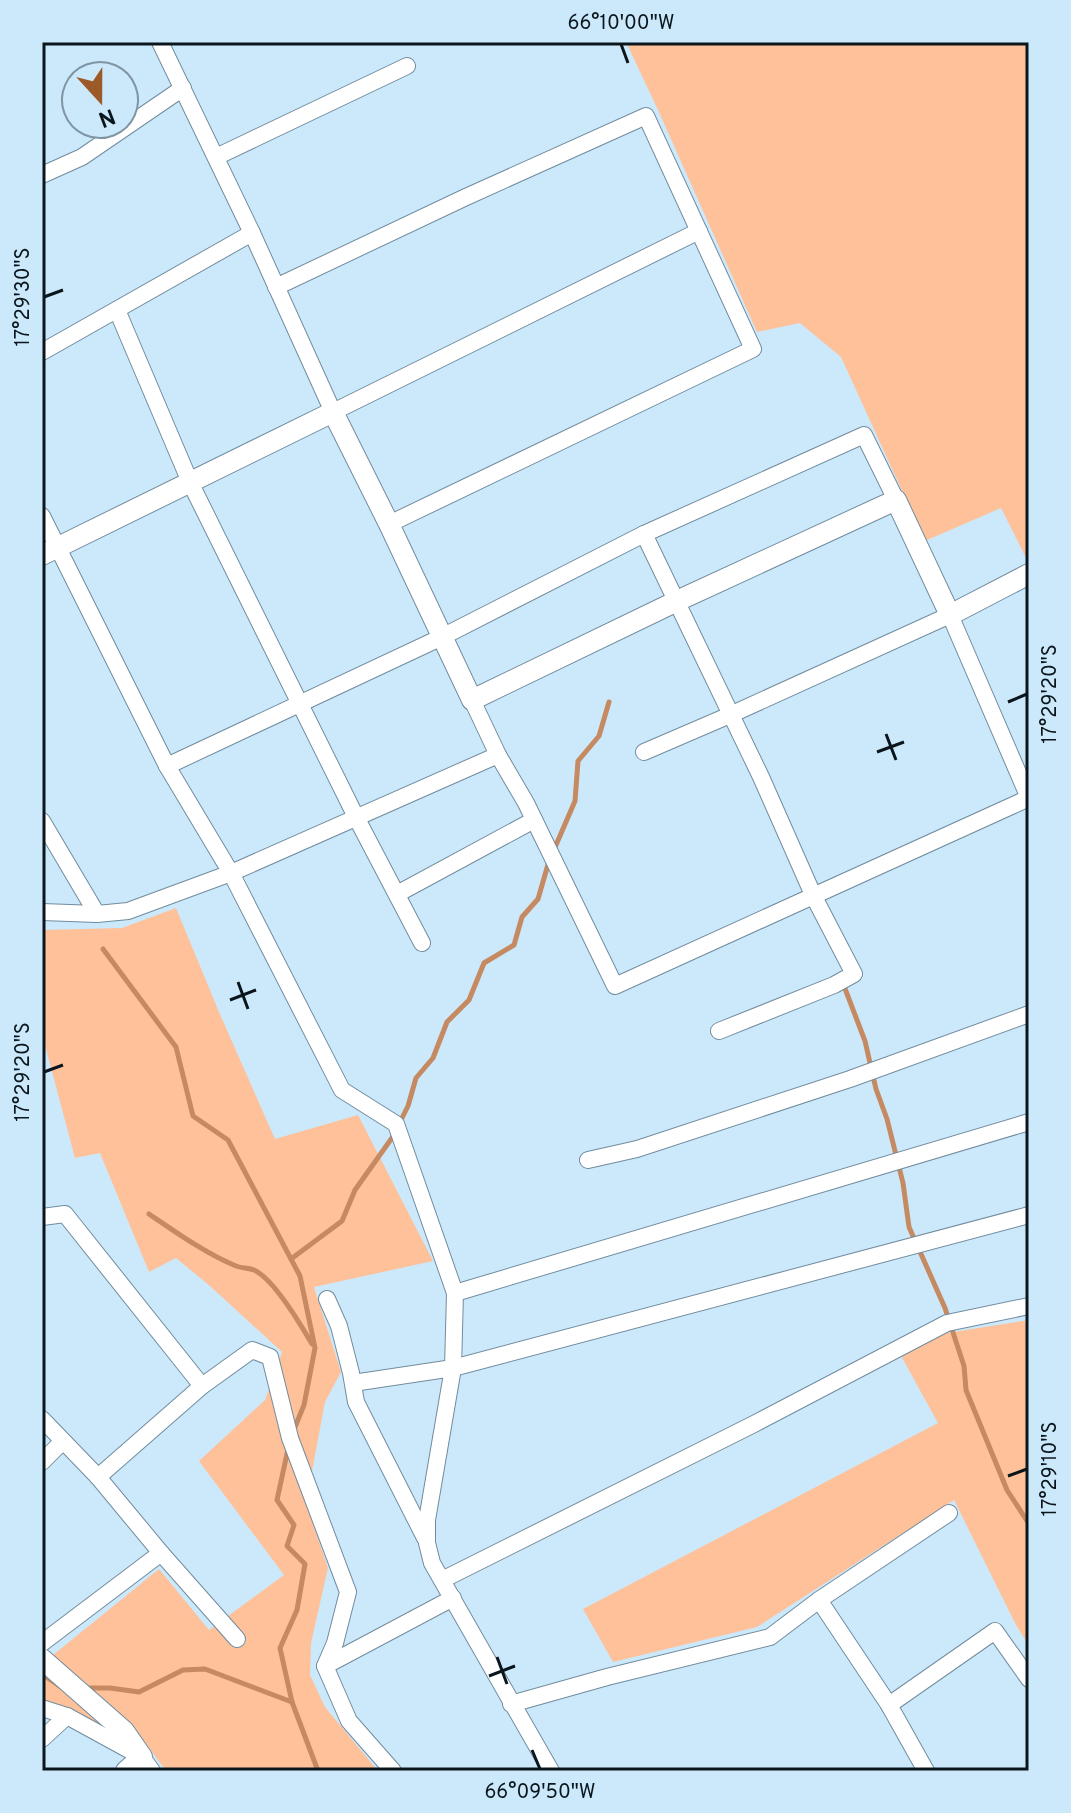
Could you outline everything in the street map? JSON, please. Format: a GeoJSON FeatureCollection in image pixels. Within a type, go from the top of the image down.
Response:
{"type":"FeatureCollection","features":[{"type":"Feature","properties":{"kind":"street"},"geometry":{"type":"LineString","coordinates":[[160,42],[252,233],[333,412],[389,524],[442,637],[498,755],[534,820],[615,986],[814,897],[1028,790],[950,615],[864,435],[644,534],[442,637],[167,766]]}},
{"type":"Feature","properties":{"kind":"street"},"geometry":{"type":"LineString","coordinates":[[216,157],[407,66]]}},
{"type":"Feature","properties":{"kind":"street"},"geometry":{"type":"LineString","coordinates":[[42,175],[82,157],[183,88]]}},
{"type":"Feature","properties":{"kind":"street"},"geometry":{"type":"LineString","coordinates":[[276,287],[646,116],[753,349],[389,524]]}},
{"type":"Feature","properties":{"kind":"street"},"geometry":{"type":"LineString","coordinates":[[50,551],[699,231]]}},
{"type":"Feature","properties":{"kind":"street"},"geometry":{"type":"LineString","coordinates":[[42,352],[252,233]]}},
{"type":"Feature","properties":{"kind":"street"},"geometry":{"type":"LineString","coordinates":[[117,310],[190,482],[422,943]]}},
{"type":"Feature","properties":{"kind":"street"},"geometry":{"type":"LineString","coordinates":[[472,700],[896,500]]}},
{"type":"Feature","properties":{"kind":"street"},"geometry":{"type":"LineString","coordinates":[[42,516],[50,551],[167,766],[231,873],[342,1090],[396,1124],[455,1293],[453,1368],[427,1520],[427,1543]]}},
{"type":"Feature","properties":{"kind":"street"},"geometry":{"type":"LineString","coordinates":[[644,534],[761,777],[814,897],[854,974],[719,1031]]}},
{"type":"Feature","properties":{"kind":"street"},"geometry":{"type":"LineString","coordinates":[[644,752],[950,615],[1029,574]]}},
{"type":"Feature","properties":{"kind":"street"},"geometry":{"type":"LineString","coordinates":[[42,912],[97,914],[128,911],[231,873],[498,755]]}},
{"type":"Feature","properties":{"kind":"street"},"geometry":{"type":"LineString","coordinates":[[397,894],[534,820]]}},
{"type":"Feature","properties":{"kind":"street"},"geometry":{"type":"LineString","coordinates":[[42,821],[97,914]]}},
{"type":"Feature","properties":{"kind":"street"},"geometry":{"type":"LineString","coordinates":[[588,1160],[652,1145],[850,1079],[1029,1014]]}},
{"type":"Feature","properties":{"kind":"street"},"geometry":{"type":"LineString","coordinates":[[455,1293],[1029,1122]]}},
{"type":"Feature","properties":{"kind":"street"},"geometry":{"type":"LineString","coordinates":[[42,1217],[65,1214],[202,1386]]}},
{"type":"Feature","properties":{"kind":"street"},"geometry":{"type":"LineString","coordinates":[[353,1383],[453,1368],[1029,1215]]}},
{"type":"Feature","properties":{"kind":"street"},"geometry":{"type":"LineString","coordinates":[[327,1299],[339,1326],[356,1402],[427,1543],[432,1563],[551,1771]]}},
{"type":"Feature","properties":{"kind":"street"},"geometry":{"type":"LineString","coordinates":[[442,1580],[947,1323],[1029,1306]]}},
{"type":"Feature","properties":{"kind":"street"},"geometry":{"type":"LineString","coordinates":[[98,1477],[202,1386],[252,1350],[270,1357],[290,1438],[348,1592],[335,1643],[325,1666],[349,1721],[393,1771]]}},
{"type":"Feature","properties":{"kind":"street"},"geometry":{"type":"LineString","coordinates":[[42,1419],[98,1477],[237,1639]]}},
{"type":"Feature","properties":{"kind":"street"},"geometry":{"type":"LineString","coordinates":[[42,1462],[62,1442]]}},
{"type":"Feature","properties":{"kind":"street"},"geometry":{"type":"LineString","coordinates":[[511,1704],[770,1637],[819,1600],[949,1513]]}},
{"type":"Feature","properties":{"kind":"street"},"geometry":{"type":"LineString","coordinates":[[42,1643],[161,1553]]}},
{"type":"Feature","properties":{"kind":"street"},"geometry":{"type":"LineString","coordinates":[[325,1666],[453,1598]]}},
{"type":"Feature","properties":{"kind":"street"},"geometry":{"type":"LineString","coordinates":[[819,1600],[889,1705],[926,1771]]}},
{"type":"Feature","properties":{"kind":"street"},"geometry":{"type":"LineString","coordinates":[[889,1705],[995,1631],[1029,1679]]}},
{"type":"Feature","properties":{"kind":"street"},"geometry":{"type":"LineString","coordinates":[[42,1659],[124,1731],[147,1764]]}},
{"type":"Feature","properties":{"kind":"street"},"geometry":{"type":"LineString","coordinates":[[42,1708],[67,1716],[147,1764]]}},
{"type":"Feature","properties":{"kind":"street"},"geometry":{"type":"LineString","coordinates":[[42,1739],[67,1716]]}},
{"type":"Feature","properties":{"kind":"street"},"geometry":{"type":"LineString","coordinates":[[126,1771],[147,1764]]}},
{"type":"Feature","properties":{"kind":"shaded area"},"geometry":{"type":"Polygon","coordinates":[[[626,42],[1029,42],[1029,558],[1025,556],[1001,508],[925,541],[841,357],[800,323],[757,332],[626,42]]]}},
{"type":"Feature","properties":{"kind":"shaded area"},"geometry":{"type":"Polygon","coordinates":[[[176,908],[275,1139],[358,1115],[433,1261],[314,1287],[341,1372],[325,1402],[306,1503],[328,1568],[311,1643],[310,1675],[325,1707],[378,1771],[166,1771],[132,1725],[53,1655],[159,1569],[209,1630],[284,1575],[199,1461],[265,1400],[282,1352],[176,1258],[149,1272],[100,1153],[75,1158],[42,1034],[42,930],[122,928],[176,908]]]}},
{"type":"Feature","properties":{"kind":"shaded area"},"geometry":{"type":"Polygon","coordinates":[[[1029,1320],[1029,1646],[954,1500],[757,1627],[613,1662],[583,1609],[938,1423],[900,1354],[947,1333],[1029,1320]]]}},
{"type":"Feature","properties":{"kind":"shaded area"},"geometry":{"type":"Polygon","coordinates":[[[42,1672],[104,1726],[72,1709],[42,1699],[42,1672]]]}},
{"type":"Feature","properties":{"kind":"waterway"},"geometry":{"type":"LineString","coordinates":[[553,852],[575,801],[578,761],[599,736],[609,702]]}},
{"type":"Feature","properties":{"kind":"waterway"},"geometry":{"type":"LineString","coordinates":[[400,1122],[416,1078],[433,1058],[447,1022],[469,1000],[484,963],[514,945],[522,917],[538,899],[549,861]]}},
{"type":"Feature","properties":{"kind":"waterway"},"geometry":{"type":"LineString","coordinates":[[103,949],[176,1047],[193,1116],[228,1140],[300,1276],[315,1348],[304,1405],[293,1432]]}},
{"type":"Feature","properties":{"kind":"waterway"},"geometry":{"type":"LineString","coordinates":[[844,986],[865,1041],[876,1089],[887,1119],[903,1183],[909,1227],[945,1308],[964,1366],[966,1390],[1007,1490],[1029,1524]]}},
{"type":"Feature","properties":{"kind":"waterway"},"geometry":{"type":"LineString","coordinates":[[291,1259],[342,1221],[355,1190],[394,1135]]}},
{"type":"Feature","properties":{"kind":"waterway"},"geometry":{"type":"LineString","coordinates":[[149,1214],[214,1256],[262,1275],[286,1303],[312,1344]]}},
{"type":"Feature","properties":{"kind":"waterway"},"geometry":{"type":"LineString","coordinates":[[288,1449],[277,1500],[294,1525],[287,1546],[305,1564],[297,1610],[280,1648],[292,1702],[318,1771]]}},
{"type":"Feature","properties":{"kind":"waterway"},"geometry":{"type":"LineString","coordinates":[[86,1688],[139,1692],[183,1670],[205,1669],[292,1702]]}},
{"type":"Feature","properties":{"kind":"waterway"},"geometry":{"type":"LineString","coordinates":[[42,1674],[61,1687]]}}]}
